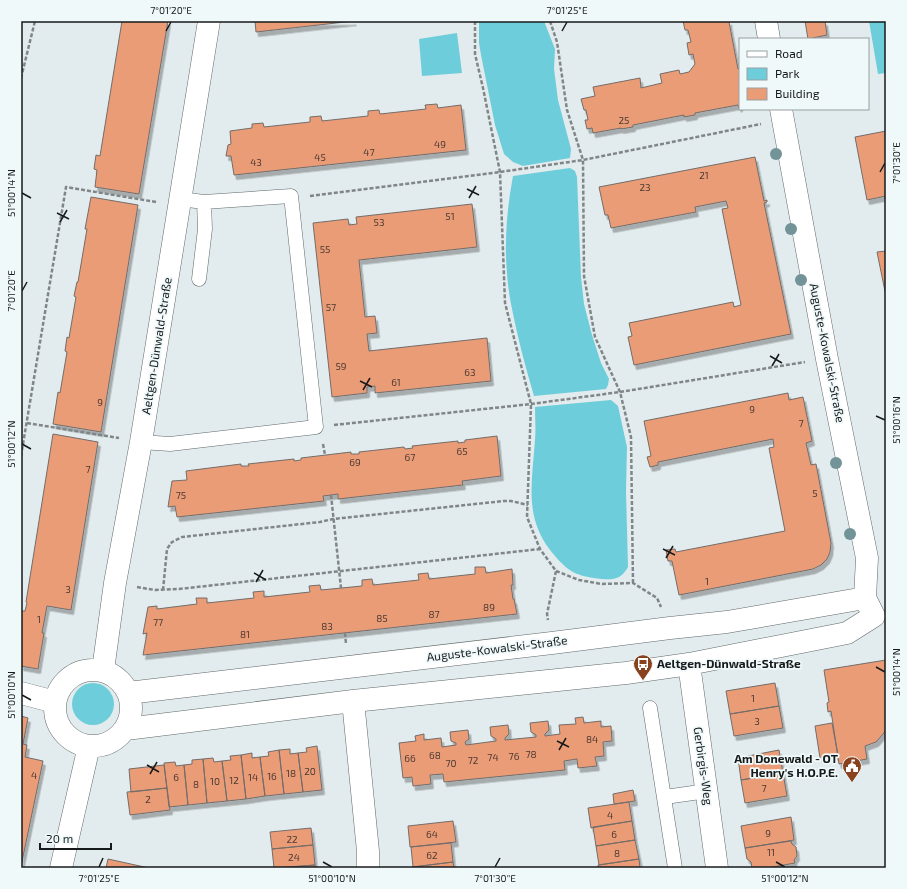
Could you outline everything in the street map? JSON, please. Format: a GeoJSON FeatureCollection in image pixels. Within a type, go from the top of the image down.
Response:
{"type":"FeatureCollection","features":[{"type":"Feature","properties":{"kind":"street","name":"Aeltgen-Dünwald-Straße"},"geometry":{"type":"LineString","coordinates":[[103,670],[115,583],[141,442],[209,21]]}},
{"type":"Feature","properties":{"kind":"street"},"geometry":{"type":"LineString","coordinates":[[766,21],[769,38]]}},
{"type":"Feature","properties":{"kind":"street","name":"Auguste-Kowalski-Straße"},"geometry":{"type":"LineString","coordinates":[[128,693],[670,628],[875,609],[867,558],[827,359],[782,115]]}},
{"type":"Feature","properties":{"kind":"street"},"geometry":{"type":"LineString","coordinates":[[126,728],[689,664],[847,633],[875,609]]}},
{"type":"Feature","properties":{"kind":"street","name":"Gerbirgis-Weg"},"geometry":{"type":"LineString","coordinates":[[689,664],[718,868]]}},
{"type":"Feature","properties":{"kind":"street"},"geometry":{"type":"LineString","coordinates":[[87,670],[103,670],[118,678],[128,693],[132,707],[126,728],[117,738],[106,744],[89,746],[79,743],[70,738],[63,731],[58,722],[55,712],[55,702],[61,687],[72,676],[87,670]]}},
{"type":"Feature","properties":{"kind":"street"},"geometry":{"type":"LineString","coordinates":[[21,693],[55,702]]}},
{"type":"Feature","properties":{"kind":"street"},"geometry":{"type":"LineString","coordinates":[[353,701],[368,851],[368,868]]}},
{"type":"Feature","properties":{"kind":"street"},"geometry":{"type":"LineString","coordinates":[[61,868],[89,746]]}},
{"type":"Feature","properties":{"kind":"lane"},"geometry":{"type":"LineString","coordinates":[[141,442],[170,444],[316,427],[291,196],[204,202],[180,202]]}},
{"type":"Feature","properties":{"kind":"lane"},"geometry":{"type":"LineString","coordinates":[[199,279],[205,229],[204,202]]}},
{"type":"Feature","properties":{"kind":"lane"},"geometry":{"type":"LineString","coordinates":[[650,708],[675,868]]}},
{"type":"Feature","properties":{"kind":"lane"},"geometry":{"type":"LineString","coordinates":[[665,797],[707,791]]}},
{"type":"Feature","properties":{"kind":"path"},"geometry":{"type":"LineString","coordinates":[[21,78],[35,21]]}},
{"type":"Feature","properties":{"kind":"path"},"geometry":{"type":"LineString","coordinates":[[475,21],[475,54],[484,88],[500,172],[505,303],[531,404],[527,517],[540,550],[556,572],[579,580],[602,584],[634,583],[657,598],[670,628]]}},
{"type":"Feature","properties":{"kind":"path"},"geometry":{"type":"LineString","coordinates":[[550,21],[557,42],[567,110],[583,160],[584,276],[595,337],[620,392],[631,437],[634,583]]}},
{"type":"Feature","properties":{"kind":"path"},"geometry":{"type":"LineString","coordinates":[[291,196],[303,197],[583,160],[782,115]]}},
{"type":"Feature","properties":{"kind":"path"},"geometry":{"type":"LineString","coordinates":[[21,456],[66,187],[140,200],[180,202]]}},
{"type":"Feature","properties":{"kind":"path"},"geometry":{"type":"LineString","coordinates":[[316,427],[531,404],[620,392],[827,359]]}},
{"type":"Feature","properties":{"kind":"path"},"geometry":{"type":"LineString","coordinates":[[27,423],[141,442]]}},
{"type":"Feature","properties":{"kind":"path"},"geometry":{"type":"LineString","coordinates":[[331,495],[341,588]]}},
{"type":"Feature","properties":{"kind":"path"},"geometry":{"type":"LineString","coordinates":[[163,590],[167,549],[172,542],[182,537],[504,501],[528,505]]}},
{"type":"Feature","properties":{"kind":"path"},"geometry":{"type":"LineString","coordinates":[[138,587],[163,590],[179,589],[540,550]]}},
{"type":"Feature","properties":{"kind":"path"},"geometry":{"type":"LineString","coordinates":[[552,643],[547,614],[556,572]]}},
{"type":"Feature","properties":{"kind":"green space"},"geometry":{"type":"Polygon","coordinates":[[[479,21],[544,21],[555,49],[554,69],[558,100],[571,149],[570,158],[523,166],[513,162],[504,154],[495,125],[481,55],[479,43],[479,21]]]}},
{"type":"Feature","properties":{"kind":"green space"},"geometry":{"type":"Polygon","coordinates":[[[869,21],[886,21],[886,73],[878,74],[869,21]]]}},
{"type":"Feature","properties":{"kind":"green space"},"geometry":{"type":"Polygon","coordinates":[[[457,33],[462,73],[422,76],[419,39],[457,33]]]}},
{"type":"Feature","properties":{"kind":"green space"},"geometry":{"type":"Polygon","coordinates":[[[570,168],[575,171],[577,177],[581,277],[584,304],[601,363],[609,379],[606,389],[534,396],[524,362],[508,288],[506,240],[510,192],[513,176],[570,168]]]}},
{"type":"Feature","properties":{"kind":"green space"},"geometry":{"type":"Polygon","coordinates":[[[611,400],[618,406],[627,447],[626,491],[628,567],[618,578],[614,579],[594,578],[577,574],[568,569],[555,556],[538,529],[532,501],[535,407],[611,400]]]}},
{"type":"Feature","properties":{"kind":"green space"},"geometry":{"type":"Polygon","coordinates":[[[93,683],[108,689],[114,704],[108,719],[93,725],[78,719],[72,704],[78,689],[93,683]]]}},
{"type":"Feature","properties":{"kind":"building"},"geometry":{"type":"Polygon","coordinates":[[[122,21],[168,21],[139,194],[95,187],[97,170],[94,169],[96,155],[100,156],[122,21]]]}},
{"type":"Feature","properties":{"kind":"building"},"geometry":{"type":"Polygon","coordinates":[[[255,21],[354,21],[256,32],[255,21]]]}},
{"type":"Feature","properties":{"kind":"building"},"geometry":{"type":"Polygon","coordinates":[[[683,21],[730,21],[739,68],[739,108],[738,105],[695,113],[695,115],[684,117],[684,115],[633,125],[633,127],[593,133],[592,128],[587,129],[585,120],[588,120],[586,110],[584,110],[581,99],[595,96],[593,87],[640,78],[641,88],[662,83],[660,74],[679,70],[680,74],[689,72],[695,64],[693,54],[689,55],[687,43],[691,42],[688,30],[685,30],[683,21]]]}},
{"type":"Feature","properties":{"kind":"building"},"geometry":{"type":"Polygon","coordinates":[[[805,21],[825,21],[827,35],[808,38],[805,21]]]}},
{"type":"Feature","properties":{"kind":"building"},"geometry":{"type":"Polygon","coordinates":[[[437,104],[438,108],[461,105],[466,150],[234,175],[231,156],[226,156],[228,145],[231,144],[230,131],[252,128],[252,124],[263,123],[264,127],[310,122],[310,117],[321,116],[322,121],[368,116],[368,111],[379,110],[380,114],[426,109],[425,105],[437,104]]]}},
{"type":"Feature","properties":{"kind":"building"},"geometry":{"type":"Polygon","coordinates":[[[886,131],[886,196],[867,200],[855,137],[886,131]]]}},
{"type":"Feature","properties":{"kind":"building"},"geometry":{"type":"Polygon","coordinates":[[[755,157],[764,201],[767,200],[767,202],[764,203],[791,334],[634,365],[628,337],[632,336],[629,323],[733,302],[734,307],[741,305],[722,209],[728,208],[726,201],[695,207],[696,212],[611,228],[608,215],[605,215],[599,187],[755,157]]]}},
{"type":"Feature","properties":{"kind":"building"},"geometry":{"type":"Polygon","coordinates":[[[91,197],[138,205],[101,432],[53,424],[67,352],[65,351],[67,337],[69,338],[76,297],[74,296],[78,282],[91,197]]]}},
{"type":"Feature","properties":{"kind":"building"},"geometry":{"type":"Polygon","coordinates":[[[472,204],[477,247],[359,260],[365,317],[375,316],[377,333],[367,334],[369,351],[487,338],[491,381],[375,393],[375,386],[367,387],[367,393],[332,397],[313,223],[348,219],[349,225],[357,224],[356,217],[472,204]]]}},
{"type":"Feature","properties":{"kind":"building"},"geometry":{"type":"Polygon","coordinates":[[[886,251],[886,296],[877,252],[886,251]]]}},
{"type":"Feature","properties":{"kind":"building"},"geometry":{"type":"Polygon","coordinates":[[[788,393],[789,400],[803,397],[812,441],[806,443],[811,465],[816,464],[831,543],[830,552],[827,559],[821,565],[813,569],[679,595],[672,561],[668,561],[666,550],[675,549],[676,552],[785,531],[769,448],[774,447],[773,439],[658,462],[658,465],[650,467],[647,457],[651,456],[644,421],[788,393]]]}},
{"type":"Feature","properties":{"kind":"building"},"geometry":{"type":"Polygon","coordinates":[[[53,434],[98,442],[71,610],[47,606],[38,669],[21,666],[21,611],[25,611],[27,603],[53,434]]]}},
{"type":"Feature","properties":{"kind":"building"},"geometry":{"type":"Polygon","coordinates":[[[497,436],[501,476],[462,481],[463,485],[338,499],[338,494],[323,496],[324,501],[177,517],[175,506],[168,507],[172,481],[187,480],[186,471],[241,464],[241,466],[249,466],[248,464],[294,459],[294,461],[301,460],[301,458],[351,452],[351,454],[359,454],[359,452],[404,447],[405,449],[413,448],[412,446],[458,441],[458,443],[465,442],[465,440],[497,436]]]}},
{"type":"Feature","properties":{"kind":"building"},"geometry":{"type":"Polygon","coordinates":[[[475,567],[485,567],[486,573],[512,569],[513,585],[511,585],[517,614],[143,655],[147,633],[143,634],[148,607],[157,606],[157,609],[197,604],[196,598],[207,598],[207,603],[254,598],[253,592],[264,591],[264,597],[310,592],[309,586],[320,585],[321,590],[362,586],[362,580],[372,579],[373,585],[419,580],[418,574],[428,573],[429,579],[475,574],[475,567]]]}},
{"type":"Feature","properties":{"kind":"building"},"geometry":{"type":"Polygon","coordinates":[[[886,660],[886,729],[876,742],[865,746],[867,759],[839,764],[831,711],[828,712],[827,703],[829,702],[824,670],[886,660]]]}},
{"type":"Feature","properties":{"kind":"building"},"geometry":{"type":"Polygon","coordinates":[[[775,683],[779,706],[730,714],[726,691],[775,683]]]}},
{"type":"Feature","properties":{"kind":"building"},"geometry":{"type":"Polygon","coordinates":[[[779,706],[783,728],[734,736],[730,714],[779,706]]]}},
{"type":"Feature","properties":{"kind":"building"},"geometry":{"type":"Polygon","coordinates":[[[21,716],[28,718],[23,744],[27,745],[25,757],[43,761],[21,866],[21,716]]]}},
{"type":"Feature","properties":{"kind":"building"},"geometry":{"type":"Polygon","coordinates":[[[583,717],[584,723],[601,721],[601,727],[611,726],[612,741],[603,742],[604,756],[595,757],[597,766],[578,768],[577,759],[564,761],[565,770],[444,782],[443,774],[430,775],[431,784],[413,786],[412,777],[403,778],[399,743],[416,741],[415,736],[424,734],[424,740],[441,738],[442,747],[456,745],[456,743],[451,741],[450,732],[468,730],[469,739],[465,742],[466,745],[496,741],[496,739],[491,736],[490,727],[508,725],[509,734],[505,740],[536,737],[536,735],[531,732],[530,723],[548,721],[549,730],[545,736],[560,734],[559,725],[576,724],[575,718],[583,717]]]}},
{"type":"Feature","properties":{"kind":"building"},"geometry":{"type":"Polygon","coordinates":[[[832,723],[838,755],[820,758],[815,726],[832,723]]]}},
{"type":"Feature","properties":{"kind":"building"},"geometry":{"type":"Polygon","coordinates":[[[317,746],[322,790],[303,792],[298,753],[307,752],[306,748],[317,746]]]}},
{"type":"Feature","properties":{"kind":"building"},"geometry":{"type":"Polygon","coordinates":[[[290,749],[290,754],[298,753],[303,792],[284,794],[279,750],[290,749]]]}},
{"type":"Feature","properties":{"kind":"building"},"geometry":{"type":"Polygon","coordinates":[[[279,750],[284,794],[265,796],[260,757],[269,756],[268,752],[279,750]]]}},
{"type":"Feature","properties":{"kind":"building"},"geometry":{"type":"Polygon","coordinates":[[[779,750],[783,773],[741,780],[738,758],[779,750]]]}},
{"type":"Feature","properties":{"kind":"building"},"geometry":{"type":"Polygon","coordinates":[[[252,753],[252,758],[260,757],[265,796],[246,799],[241,755],[252,753]]]}},
{"type":"Feature","properties":{"kind":"building"},"geometry":{"type":"Polygon","coordinates":[[[241,755],[246,799],[227,801],[222,761],[231,760],[230,756],[241,755]]]}},
{"type":"Feature","properties":{"kind":"building"},"geometry":{"type":"Polygon","coordinates":[[[213,758],[214,762],[222,761],[227,801],[207,803],[203,759],[213,758]]]}},
{"type":"Feature","properties":{"kind":"building"},"geometry":{"type":"Polygon","coordinates":[[[203,759],[207,803],[188,805],[184,765],[192,764],[192,760],[203,759]]]}},
{"type":"Feature","properties":{"kind":"building"},"geometry":{"type":"Polygon","coordinates":[[[175,762],[176,766],[184,765],[188,805],[169,807],[164,763],[175,762]]]}},
{"type":"Feature","properties":{"kind":"building"},"geometry":{"type":"Polygon","coordinates":[[[164,765],[167,788],[131,792],[129,769],[164,765]]]}},
{"type":"Feature","properties":{"kind":"building"},"geometry":{"type":"Polygon","coordinates":[[[783,773],[787,796],[745,803],[741,780],[783,773]]]}},
{"type":"Feature","properties":{"kind":"building"},"geometry":{"type":"Polygon","coordinates":[[[167,788],[170,810],[130,815],[127,792],[167,788]]]}},
{"type":"Feature","properties":{"kind":"building"},"geometry":{"type":"Polygon","coordinates":[[[633,790],[635,801],[614,804],[613,794],[633,790]]]}},
{"type":"Feature","properties":{"kind":"building"},"geometry":{"type":"Polygon","coordinates":[[[629,802],[632,821],[591,828],[588,808],[629,802]]]}},
{"type":"Feature","properties":{"kind":"building"},"geometry":{"type":"Polygon","coordinates":[[[791,817],[794,840],[745,848],[741,826],[791,817]]]}},
{"type":"Feature","properties":{"kind":"building"},"geometry":{"type":"Polygon","coordinates":[[[453,821],[456,842],[410,847],[408,826],[453,821]]]}},
{"type":"Feature","properties":{"kind":"building"},"geometry":{"type":"Polygon","coordinates":[[[632,821],[635,840],[596,846],[593,827],[632,821]]]}},
{"type":"Feature","properties":{"kind":"building"},"geometry":{"type":"Polygon","coordinates":[[[311,828],[313,845],[272,849],[270,832],[311,828]]]}},
{"type":"Feature","properties":{"kind":"building"},"geometry":{"type":"Polygon","coordinates":[[[635,840],[639,859],[599,865],[596,846],[635,840]]]}},
{"type":"Feature","properties":{"kind":"building"},"geometry":{"type":"Polygon","coordinates":[[[791,841],[796,847],[797,856],[794,860],[795,863],[767,868],[752,868],[751,862],[747,859],[745,848],[791,841]]]}},
{"type":"Feature","properties":{"kind":"building"},"geometry":{"type":"Polygon","coordinates":[[[451,843],[453,862],[413,867],[411,847],[451,843]]]}},
{"type":"Feature","properties":{"kind":"building"},"geometry":{"type":"Polygon","coordinates":[[[313,845],[315,865],[274,868],[272,849],[313,845]]]}},
{"type":"Feature","properties":{"kind":"building"},"geometry":{"type":"Polygon","coordinates":[[[108,859],[149,868],[106,868],[108,859]]]}},
{"type":"Feature","properties":{"kind":"building"},"geometry":{"type":"Polygon","coordinates":[[[639,859],[640,868],[598,868],[598,865],[639,859]]]}},
{"type":"Feature","properties":{"kind":"building"},"geometry":{"type":"Polygon","coordinates":[[[453,862],[454,868],[413,867],[453,862]]]}},
{"type":"Feature","properties":{"kind":"building"},"geometry":{"type":"Polygon","coordinates":[[[315,865],[316,868],[282,868],[315,865]]]}},
{"type":"Feature","properties":{"kind":"place","name":"Aeltgen-Dünwald-Straße"},"geometry":{"type":"Point","coordinates":[643,681]}},
{"type":"Feature","properties":{"kind":"place","name":"Am Donewald - OT Henry's H.O.P.E."},"geometry":{"type":"Point","coordinates":[852,783]}}]}
